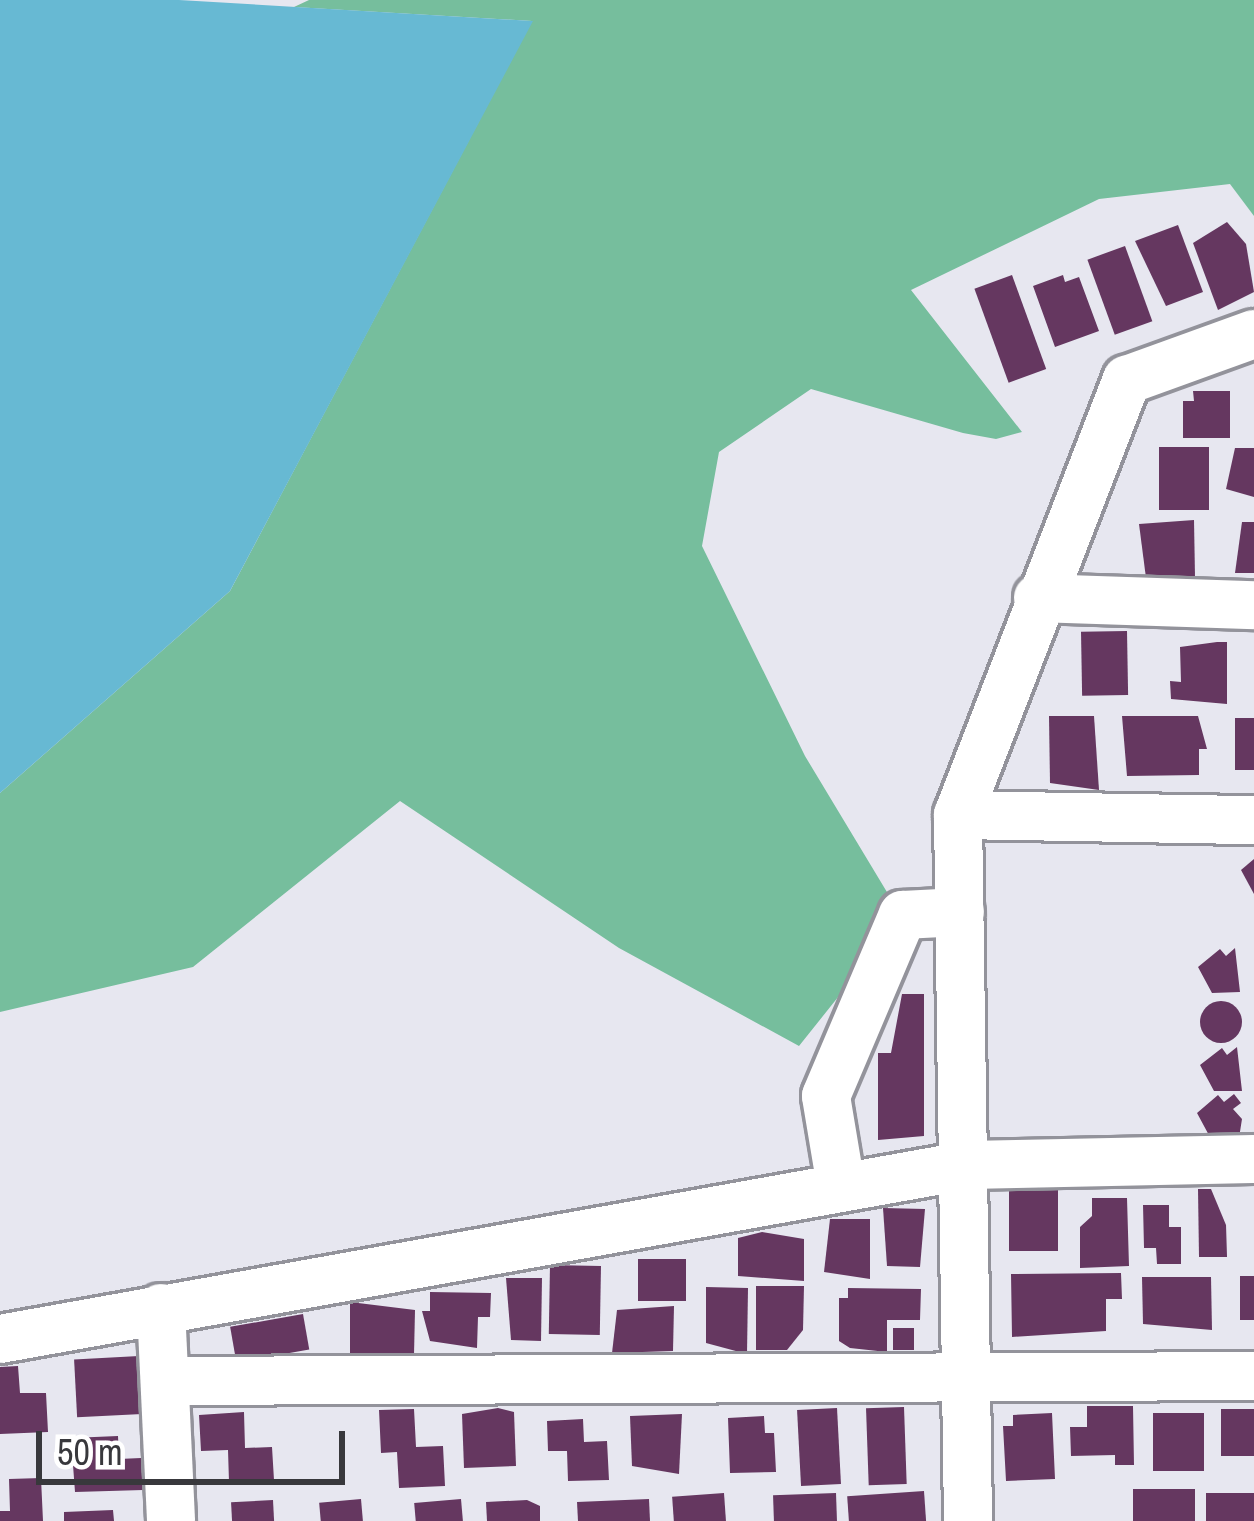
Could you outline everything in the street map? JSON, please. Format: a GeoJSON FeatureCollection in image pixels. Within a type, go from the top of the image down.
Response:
{"type":"FeatureCollection","features":[{"type":"Feature","properties":{"kind":"street"},"geometry":{"type":"LineString","coordinates":[[968,1521],[968,1165],[958,815],[1038,598],[1127,380],[1254,334]]}},
{"type":"Feature","properties":{"kind":"street"},"geometry":{"type":"LineString","coordinates":[[1038,598],[1254,605]]}},
{"type":"Feature","properties":{"kind":"street"},"geometry":{"type":"LineString","coordinates":[[958,815],[1254,820]]}},
{"type":"Feature","properties":{"kind":"street"},"geometry":{"type":"LineString","coordinates":[[841,1186],[826,1096],[903,915],[960,912]]}},
{"type":"Feature","properties":{"kind":"street"},"geometry":{"type":"LineString","coordinates":[[0,1339],[968,1165],[1254,1159]]}},
{"type":"Feature","properties":{"kind":"street"},"geometry":{"type":"LineString","coordinates":[[161,1308],[171,1521]]}},
{"type":"Feature","properties":{"kind":"street"},"geometry":{"type":"LineString","coordinates":[[167,1382],[1254,1376]]}},
{"type":"Feature","properties":{"kind":"green space"},"geometry":{"type":"Polygon","coordinates":[[[309,0],[1254,0],[1254,216],[1230,184],[1099,199],[911,290],[1022,432],[996,439],[963,433],[811,389],[719,452],[702,546],[805,756],[902,917],[799,1046],[619,948],[400,801],[193,967],[0,1012],[0,793],[230,591],[532,21],[294,7],[309,0]]]}},
{"type":"Feature","properties":{"kind":"water"},"geometry":{"type":"Polygon","coordinates":[[[0,0],[179,0],[533,21],[230,591],[0,793],[0,0]]]}},
{"type":"Feature","properties":{"kind":"building"},"geometry":{"type":"Polygon","coordinates":[[[1227,222],[1246,244],[1254,292],[1218,310],[1193,243],[1227,222]]]}},
{"type":"Feature","properties":{"kind":"building"},"geometry":{"type":"Polygon","coordinates":[[[1178,225],[1203,292],[1166,306],[1135,241],[1178,225]]]}},
{"type":"Feature","properties":{"kind":"building"},"geometry":{"type":"Polygon","coordinates":[[[1125,246],[1152,321],[1115,335],[1087,260],[1125,246]]]}},
{"type":"Feature","properties":{"kind":"building"},"geometry":{"type":"Polygon","coordinates":[[[1012,275],[1046,369],[1009,383],[974,289],[1012,275]]]}},
{"type":"Feature","properties":{"kind":"building"},"geometry":{"type":"Polygon","coordinates":[[[1063,275],[1065,282],[1079,277],[1099,331],[1055,347],[1033,286],[1063,275]]]}},
{"type":"Feature","properties":{"kind":"building"},"geometry":{"type":"Polygon","coordinates":[[[1193,391],[1230,391],[1230,438],[1183,438],[1183,401],[1194,401],[1193,391]]]}},
{"type":"Feature","properties":{"kind":"building"},"geometry":{"type":"Polygon","coordinates":[[[1159,447],[1209,447],[1209,510],[1159,510],[1159,447]]]}},
{"type":"Feature","properties":{"kind":"building"},"geometry":{"type":"Polygon","coordinates":[[[1235,448],[1254,448],[1254,497],[1226,489],[1235,448]]]}},
{"type":"Feature","properties":{"kind":"building"},"geometry":{"type":"Polygon","coordinates":[[[1194,520],[1195,577],[1146,578],[1139,524],[1194,520]]]}},
{"type":"Feature","properties":{"kind":"building"},"geometry":{"type":"Polygon","coordinates":[[[1242,522],[1254,522],[1254,573],[1235,573],[1242,522]]]}},
{"type":"Feature","properties":{"kind":"building"},"geometry":{"type":"Polygon","coordinates":[[[1127,631],[1128,695],[1082,696],[1081,632],[1127,631]]]}},
{"type":"Feature","properties":{"kind":"building"},"geometry":{"type":"Polygon","coordinates":[[[1227,642],[1227,704],[1171,699],[1170,681],[1181,682],[1180,647],[1227,642]]]}},
{"type":"Feature","properties":{"kind":"building"},"geometry":{"type":"Polygon","coordinates":[[[1049,716],[1094,716],[1099,790],[1050,783],[1049,716]]]}},
{"type":"Feature","properties":{"kind":"building"},"geometry":{"type":"Polygon","coordinates":[[[1122,716],[1198,716],[1207,749],[1199,749],[1199,775],[1127,776],[1122,716]]]}},
{"type":"Feature","properties":{"kind":"building"},"geometry":{"type":"Polygon","coordinates":[[[1235,718],[1254,718],[1254,770],[1235,770],[1235,718]]]}},
{"type":"Feature","properties":{"kind":"building"},"geometry":{"type":"Polygon","coordinates":[[[1254,859],[1254,894],[1241,870],[1254,859]]]}},
{"type":"Feature","properties":{"kind":"building"},"geometry":{"type":"Polygon","coordinates":[[[1235,948],[1240,992],[1212,993],[1198,967],[1220,949],[1226,956],[1235,948]]]}},
{"type":"Feature","properties":{"kind":"building"},"geometry":{"type":"Polygon","coordinates":[[[902,994],[924,994],[924,1136],[878,1140],[878,1053],[891,1053],[902,994]]]}},
{"type":"Feature","properties":{"kind":"building"},"geometry":{"type":"Polygon","coordinates":[[[1221,1001],[1236,1007],[1242,1022],[1236,1037],[1221,1043],[1206,1037],[1200,1022],[1206,1007],[1221,1001]]]}},
{"type":"Feature","properties":{"kind":"building"},"geometry":{"type":"Polygon","coordinates":[[[1237,1047],[1242,1091],[1214,1091],[1200,1065],[1222,1048],[1227,1055],[1237,1047]]]}},
{"type":"Feature","properties":{"kind":"building"},"geometry":{"type":"Polygon","coordinates":[[[1234,1094],[1241,1103],[1233,1109],[1242,1119],[1239,1138],[1211,1139],[1197,1113],[1218,1095],[1224,1102],[1234,1094]]]}},
{"type":"Feature","properties":{"kind":"building"},"geometry":{"type":"Polygon","coordinates":[[[1198,1189],[1211,1189],[1226,1225],[1227,1257],[1199,1257],[1198,1189]]]}},
{"type":"Feature","properties":{"kind":"building"},"geometry":{"type":"Polygon","coordinates":[[[1009,1190],[1058,1190],[1058,1251],[1009,1251],[1009,1190]]]}},
{"type":"Feature","properties":{"kind":"building"},"geometry":{"type":"Polygon","coordinates":[[[1092,1198],[1127,1198],[1129,1266],[1080,1268],[1080,1227],[1092,1216],[1092,1198]]]}},
{"type":"Feature","properties":{"kind":"building"},"geometry":{"type":"Polygon","coordinates":[[[1143,1205],[1169,1205],[1169,1227],[1181,1227],[1181,1264],[1157,1264],[1156,1248],[1144,1248],[1143,1205]]]}},
{"type":"Feature","properties":{"kind":"building"},"geometry":{"type":"Polygon","coordinates":[[[883,1208],[925,1209],[920,1267],[887,1266],[883,1208]]]}},
{"type":"Feature","properties":{"kind":"building"},"geometry":{"type":"Polygon","coordinates":[[[830,1219],[870,1219],[870,1279],[824,1272],[830,1219]]]}},
{"type":"Feature","properties":{"kind":"building"},"geometry":{"type":"Polygon","coordinates":[[[762,1232],[804,1239],[804,1281],[738,1276],[738,1238],[762,1232]]]}},
{"type":"Feature","properties":{"kind":"building"},"geometry":{"type":"Polygon","coordinates":[[[638,1259],[686,1259],[686,1301],[638,1301],[638,1259]]]}},
{"type":"Feature","properties":{"kind":"building"},"geometry":{"type":"Polygon","coordinates":[[[550,1265],[601,1266],[600,1335],[549,1334],[550,1265]]]}},
{"type":"Feature","properties":{"kind":"building"},"geometry":{"type":"Polygon","coordinates":[[[1121,1273],[1122,1299],[1106,1299],[1106,1331],[1012,1337],[1011,1274],[1121,1273]]]}},
{"type":"Feature","properties":{"kind":"building"},"geometry":{"type":"Polygon","coordinates":[[[1240,1276],[1254,1276],[1254,1320],[1240,1320],[1240,1276]]]}},
{"type":"Feature","properties":{"kind":"building"},"geometry":{"type":"Polygon","coordinates":[[[1142,1277],[1211,1277],[1212,1330],[1143,1324],[1142,1277]]]}},
{"type":"Feature","properties":{"kind":"building"},"geometry":{"type":"Polygon","coordinates":[[[506,1278],[542,1278],[541,1341],[511,1340],[506,1278]]]}},
{"type":"Feature","properties":{"kind":"building"},"geometry":{"type":"Polygon","coordinates":[[[756,1286],[804,1286],[803,1330],[787,1350],[756,1350],[756,1286]]]}},
{"type":"Feature","properties":{"kind":"building"},"geometry":{"type":"Polygon","coordinates":[[[706,1287],[748,1288],[747,1354],[706,1343],[706,1287]]]}},
{"type":"Feature","properties":{"kind":"building"},"geometry":{"type":"Polygon","coordinates":[[[848,1288],[921,1289],[920,1320],[887,1320],[887,1352],[850,1348],[839,1341],[839,1298],[848,1298],[848,1288]]]}},
{"type":"Feature","properties":{"kind":"building"},"geometry":{"type":"Polygon","coordinates":[[[430,1292],[491,1293],[490,1317],[478,1317],[477,1348],[430,1341],[422,1311],[430,1311],[430,1292]]]}},
{"type":"Feature","properties":{"kind":"building"},"geometry":{"type":"Polygon","coordinates":[[[350,1302],[415,1310],[414,1355],[350,1354],[350,1302]]]}},
{"type":"Feature","properties":{"kind":"building"},"geometry":{"type":"Polygon","coordinates":[[[674,1306],[673,1351],[612,1353],[617,1310],[674,1306]]]}},
{"type":"Feature","properties":{"kind":"building"},"geometry":{"type":"Polygon","coordinates":[[[303,1314],[309,1349],[236,1362],[230,1327],[303,1314]]]}},
{"type":"Feature","properties":{"kind":"building"},"geometry":{"type":"Polygon","coordinates":[[[893,1328],[914,1328],[914,1350],[893,1350],[893,1328]]]}},
{"type":"Feature","properties":{"kind":"building"},"geometry":{"type":"Polygon","coordinates":[[[139,1356],[142,1414],[77,1417],[74,1359],[139,1356]]]}},
{"type":"Feature","properties":{"kind":"building"},"geometry":{"type":"Polygon","coordinates":[[[18,1366],[20,1393],[46,1393],[48,1432],[0,1434],[0,1367],[18,1366]]]}},
{"type":"Feature","properties":{"kind":"building"},"geometry":{"type":"Polygon","coordinates":[[[1087,1406],[1133,1406],[1134,1465],[1115,1465],[1115,1455],[1071,1456],[1070,1427],[1087,1427],[1087,1406]]]}},
{"type":"Feature","properties":{"kind":"building"},"geometry":{"type":"Polygon","coordinates":[[[904,1407],[907,1484],[869,1485],[866,1408],[904,1407]]]}},
{"type":"Feature","properties":{"kind":"building"},"geometry":{"type":"Polygon","coordinates":[[[498,1408],[514,1412],[516,1466],[464,1468],[462,1414],[498,1408]]]}},
{"type":"Feature","properties":{"kind":"building"},"geometry":{"type":"Polygon","coordinates":[[[837,1408],[841,1484],[801,1486],[797,1410],[837,1408]]]}},
{"type":"Feature","properties":{"kind":"building"},"geometry":{"type":"Polygon","coordinates":[[[414,1409],[416,1447],[443,1446],[445,1486],[399,1488],[397,1452],[381,1453],[379,1410],[414,1409]]]}},
{"type":"Feature","properties":{"kind":"building"},"geometry":{"type":"Polygon","coordinates":[[[1221,1409],[1254,1409],[1254,1456],[1221,1456],[1221,1409]]]}},
{"type":"Feature","properties":{"kind":"building"},"geometry":{"type":"Polygon","coordinates":[[[244,1412],[245,1448],[272,1447],[274,1480],[229,1482],[228,1450],[201,1451],[199,1415],[244,1412]]]}},
{"type":"Feature","properties":{"kind":"building"},"geometry":{"type":"Polygon","coordinates":[[[1052,1413],[1055,1479],[1006,1481],[1003,1426],[1013,1426],[1013,1415],[1052,1413]]]}},
{"type":"Feature","properties":{"kind":"building"},"geometry":{"type":"Polygon","coordinates":[[[1153,1413],[1204,1413],[1204,1471],[1153,1471],[1153,1413]]]}},
{"type":"Feature","properties":{"kind":"building"},"geometry":{"type":"Polygon","coordinates":[[[682,1414],[679,1474],[632,1466],[630,1416],[682,1414]]]}},
{"type":"Feature","properties":{"kind":"building"},"geometry":{"type":"Polygon","coordinates":[[[764,1416],[765,1433],[774,1433],[776,1472],[730,1473],[728,1418],[764,1416]]]}},
{"type":"Feature","properties":{"kind":"building"},"geometry":{"type":"Polygon","coordinates":[[[583,1419],[584,1442],[607,1441],[609,1480],[568,1481],[567,1451],[548,1451],[547,1421],[583,1419]]]}},
{"type":"Feature","properties":{"kind":"building"},"geometry":{"type":"Polygon","coordinates":[[[118,1436],[119,1459],[141,1458],[143,1490],[75,1492],[71,1438],[118,1436]]]}},
{"type":"Feature","properties":{"kind":"building"},"geometry":{"type":"Polygon","coordinates":[[[41,1478],[43,1521],[0,1521],[0,1511],[10,1511],[9,1479],[41,1478]]]}},
{"type":"Feature","properties":{"kind":"building"},"geometry":{"type":"Polygon","coordinates":[[[1133,1489],[1195,1489],[1195,1521],[1133,1521],[1133,1489]]]}},
{"type":"Feature","properties":{"kind":"building"},"geometry":{"type":"Polygon","coordinates":[[[924,1491],[926,1521],[849,1521],[847,1496],[924,1491]]]}},
{"type":"Feature","properties":{"kind":"building"},"geometry":{"type":"Polygon","coordinates":[[[724,1493],[726,1521],[674,1521],[672,1497],[724,1493]]]}},
{"type":"Feature","properties":{"kind":"building"},"geometry":{"type":"Polygon","coordinates":[[[836,1493],[837,1521],[774,1521],[773,1495],[836,1493]]]}},
{"type":"Feature","properties":{"kind":"building"},"geometry":{"type":"Polygon","coordinates":[[[1206,1493],[1254,1493],[1254,1521],[1206,1521],[1206,1493]]]}},
{"type":"Feature","properties":{"kind":"building"},"geometry":{"type":"Polygon","coordinates":[[[361,1499],[363,1521],[321,1521],[319,1503],[361,1499]]]}},
{"type":"Feature","properties":{"kind":"building"},"geometry":{"type":"Polygon","coordinates":[[[461,1499],[463,1521],[416,1521],[414,1503],[461,1499]]]}},
{"type":"Feature","properties":{"kind":"building"},"geometry":{"type":"Polygon","coordinates":[[[649,1499],[650,1521],[578,1521],[577,1502],[649,1499]]]}},
{"type":"Feature","properties":{"kind":"building"},"geometry":{"type":"Polygon","coordinates":[[[273,1500],[274,1521],[232,1521],[231,1502],[273,1500]]]}},
{"type":"Feature","properties":{"kind":"building"},"geometry":{"type":"Polygon","coordinates":[[[527,1500],[540,1506],[540,1521],[487,1521],[486,1502],[527,1500]]]}},
{"type":"Feature","properties":{"kind":"building"},"geometry":{"type":"Polygon","coordinates":[[[113,1510],[114,1521],[64,1521],[64,1512],[113,1510]]]}}]}
